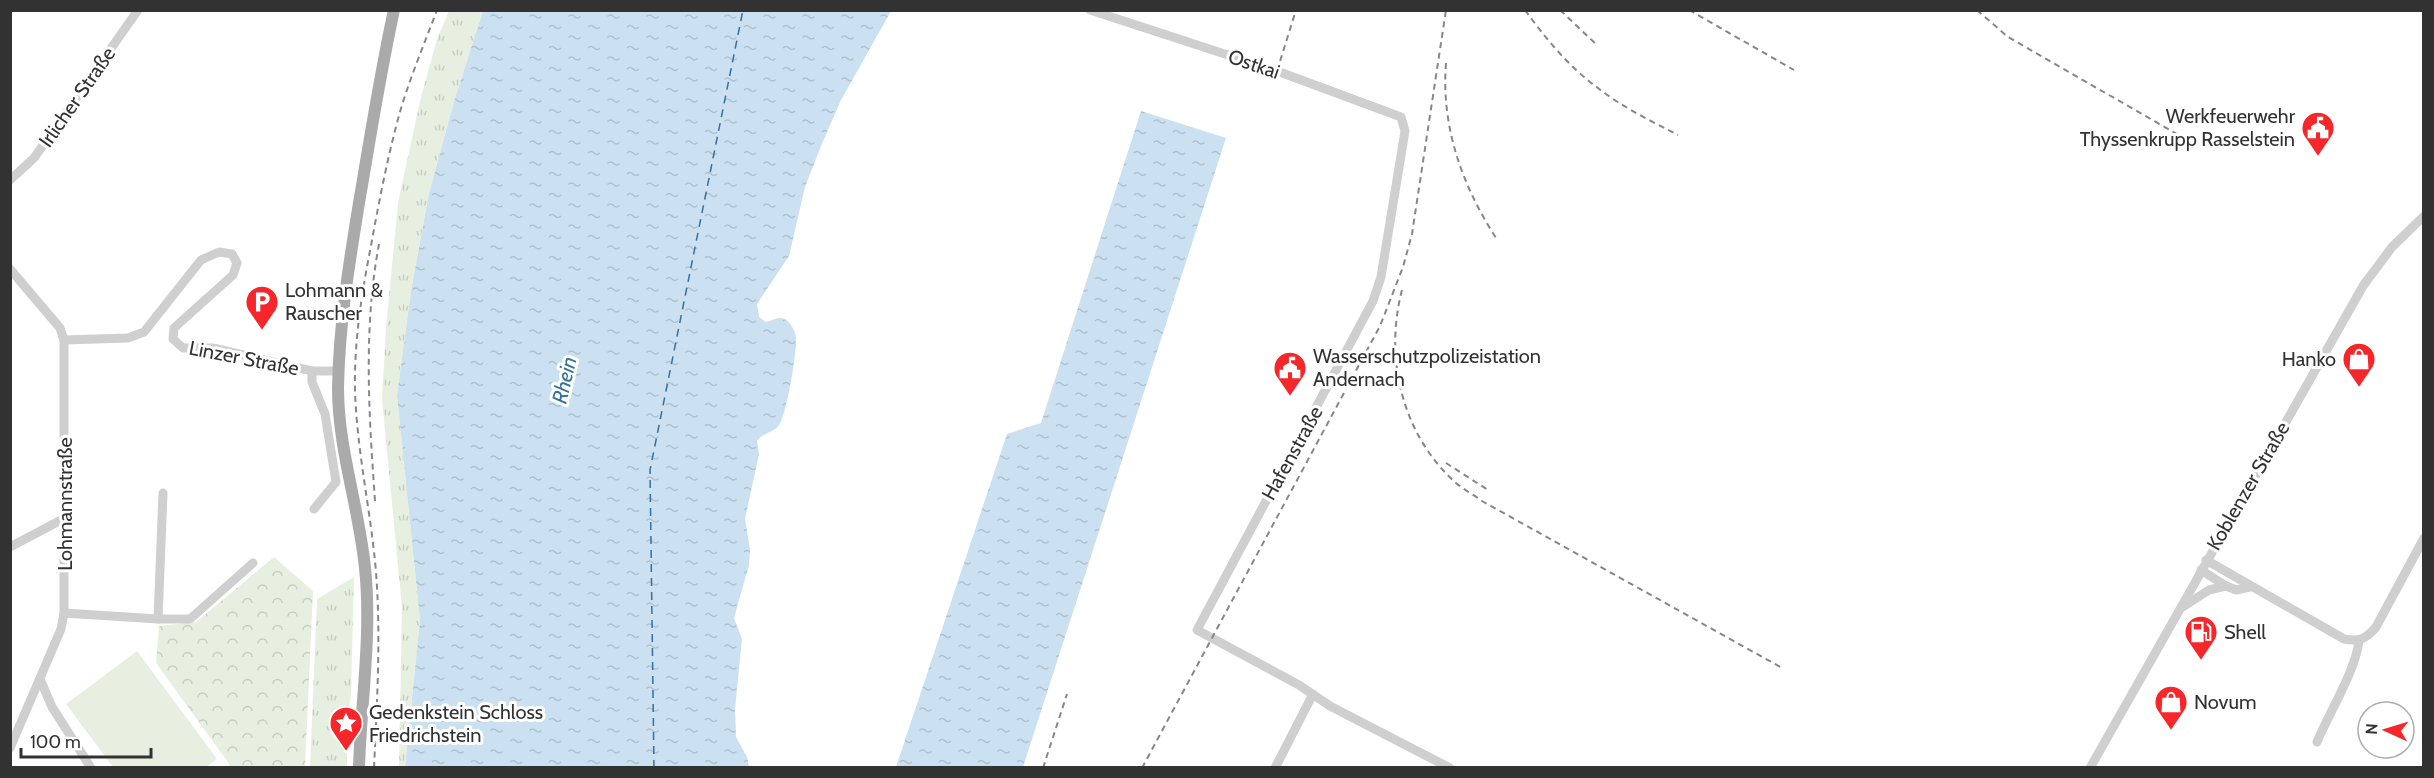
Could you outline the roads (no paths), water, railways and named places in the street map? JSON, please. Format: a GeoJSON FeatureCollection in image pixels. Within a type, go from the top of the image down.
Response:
{"type":"FeatureCollection","features":[{"type":"Feature","properties":{"kind":"main road"},"geometry":{"type":"LineString","coordinates":[[388,10],[391,26]]}},
{"type":"Feature","properties":{"kind":"main road"},"geometry":{"type":"LineString","coordinates":[[359,768],[367,587],[363,551],[341,430],[339,371],[341,333],[351,256],[374,113],[394,10]]}},
{"type":"Feature","properties":{"kind":"street","name":"Irlicher Straße"},"geometry":{"type":"LineString","coordinates":[[10,180],[34,158],[138,10]]}},
{"type":"Feature","properties":{"kind":"street","name":"Ostkai"},"geometry":{"type":"LineString","coordinates":[[1090,10],[1392,112],[1401,117],[1405,131]]}},
{"type":"Feature","properties":{"kind":"street","name":"Hafenstraße"},"geometry":{"type":"LineString","coordinates":[[1313,694],[1197,630],[1373,302],[1381,278],[1405,131]]}},
{"type":"Feature","properties":{"kind":"street","name":"Koblenzer Straße"},"geometry":{"type":"LineString","coordinates":[[2090,768],[2363,286],[2392,247],[2424,216]]}},
{"type":"Feature","properties":{"kind":"street","name":"Linzer Straße"},"geometry":{"type":"LineString","coordinates":[[64,340],[128,338],[144,332],[201,261],[219,252],[232,254],[237,263],[233,274],[174,328],[173,339],[183,348],[213,348],[312,371],[339,371]]}},
{"type":"Feature","properties":{"kind":"street"},"geometry":{"type":"LineString","coordinates":[[10,269],[60,328],[64,340]]}},
{"type":"Feature","properties":{"kind":"street","name":"Lohmannstraße"},"geometry":{"type":"LineString","coordinates":[[11,746],[61,628],[64,613],[64,340]]}},
{"type":"Feature","properties":{"kind":"street","name":"Linzer Straße"},"geometry":{"type":"LineString","coordinates":[[312,371],[312,382],[325,414],[336,482],[314,508]]}},
{"type":"Feature","properties":{"kind":"street"},"geometry":{"type":"LineString","coordinates":[[158,620],[163,493]]}},
{"type":"Feature","properties":{"kind":"street"},"geometry":{"type":"LineString","coordinates":[[10,548],[63,519]]}},
{"type":"Feature","properties":{"kind":"street"},"geometry":{"type":"LineString","coordinates":[[2206,560],[2344,639],[2359,641],[2376,627],[2424,538]]}},
{"type":"Feature","properties":{"kind":"street"},"geometry":{"type":"LineString","coordinates":[[64,613],[158,620],[190,619],[253,563]]}},
{"type":"Feature","properties":{"kind":"street"},"geometry":{"type":"LineString","coordinates":[[2201,570],[2236,590],[2250,587]]}},
{"type":"Feature","properties":{"kind":"street"},"geometry":{"type":"LineString","coordinates":[[2179,610],[2209,590],[2226,586]]}},
{"type":"Feature","properties":{"kind":"street"},"geometry":{"type":"LineString","coordinates":[[2317,742],[2329,712],[2357,658],[2359,641]]}},
{"type":"Feature","properties":{"kind":"street"},"geometry":{"type":"LineString","coordinates":[[40,679],[52,707],[91,768]]}},
{"type":"Feature","properties":{"kind":"street"},"geometry":{"type":"LineString","coordinates":[[1275,768],[1313,694],[1339,711],[1449,768]]}},
{"type":"Feature","properties":{"kind":"water","name":"Rhein"},"geometry":{"type":"Polygon","coordinates":[[[483,11],[891,11],[841,100],[821,146],[805,187],[789,256],[757,304],[759,317],[766,322],[780,318],[792,326],[796,345],[791,382],[782,418],[777,428],[757,441],[759,454],[745,519],[750,549],[749,565],[734,618],[742,639],[735,709],[736,737],[747,757],[749,767],[405,767],[420,620],[397,395],[411,291],[429,193],[455,98],[483,11]]]}},
{"type":"Feature","properties":{"kind":"water"},"geometry":{"type":"Polygon","coordinates":[[[1141,111],[1226,138],[1023,767],[896,767],[1007,434],[1041,423],[1141,111]]]}},
{"type":"Feature","properties":{"kind":"railway"},"geometry":{"type":"LineString","coordinates":[[374,768],[378,621],[374,549],[356,414],[357,338],[367,268],[392,141],[406,93],[437,10]]}},
{"type":"Feature","properties":{"kind":"railway"},"geometry":{"type":"LineString","coordinates":[[1277,71],[1296,10]]}},
{"type":"Feature","properties":{"kind":"railway"},"geometry":{"type":"LineString","coordinates":[[1142,768],[1380,326],[1403,267],[1412,234],[1446,10]]}},
{"type":"Feature","properties":{"kind":"railway"},"geometry":{"type":"LineString","coordinates":[[1525,10],[1558,52],[1587,80],[1627,108],[1678,135]]}},
{"type":"Feature","properties":{"kind":"railway"},"geometry":{"type":"LineString","coordinates":[[1560,10],[1598,46]]}},
{"type":"Feature","properties":{"kind":"railway"},"geometry":{"type":"LineString","coordinates":[[1689,10],[1794,70]]}},
{"type":"Feature","properties":{"kind":"railway"},"geometry":{"type":"LineString","coordinates":[[1977,10],[2008,37],[2182,137]]}},
{"type":"Feature","properties":{"kind":"railway"},"geometry":{"type":"LineString","coordinates":[[1446,63],[1447,110],[1456,155],[1473,197],[1496,238]]}},
{"type":"Feature","properties":{"kind":"railway"},"geometry":{"type":"LineString","coordinates":[[375,501],[369,405],[369,340],[379,244]]}},
{"type":"Feature","properties":{"kind":"railway"},"geometry":{"type":"LineString","coordinates":[[1402,290],[1395,342],[1402,394],[1410,419],[1422,442],[1437,464],[1456,483],[1482,501],[1784,669]]}},
{"type":"Feature","properties":{"kind":"railway"},"geometry":{"type":"LineString","coordinates":[[1446,463],[1488,490]]}},
{"type":"Feature","properties":{"kind":"railway"},"geometry":{"type":"LineString","coordinates":[[1043,768],[1067,694]]}},
{"type":"Feature","properties":{"kind":"place","name":"Werkfeuerwehr Thyssenkrupp Rasselstein"},"geometry":{"type":"Point","coordinates":[2318,157]}},
{"type":"Feature","properties":{"kind":"place","name":"Lohmann & Rauscher"},"geometry":{"type":"Point","coordinates":[262,331]}},
{"type":"Feature","properties":{"kind":"place","name":"Hanko"},"geometry":{"type":"Point","coordinates":[2359,388]}},
{"type":"Feature","properties":{"kind":"place","name":"Wasserschutzpolizeistation Andernach"},"geometry":{"type":"Point","coordinates":[1290,397]}},
{"type":"Feature","properties":{"kind":"place","name":"Shell"},"geometry":{"type":"Point","coordinates":[2201,661]}},
{"type":"Feature","properties":{"kind":"place","name":"Novum"},"geometry":{"type":"Point","coordinates":[2171,731]}},
{"type":"Feature","properties":{"kind":"place","name":"Gedenkstein Schloss Friedrichstein"},"geometry":{"type":"Point","coordinates":[346,752]}}]}
